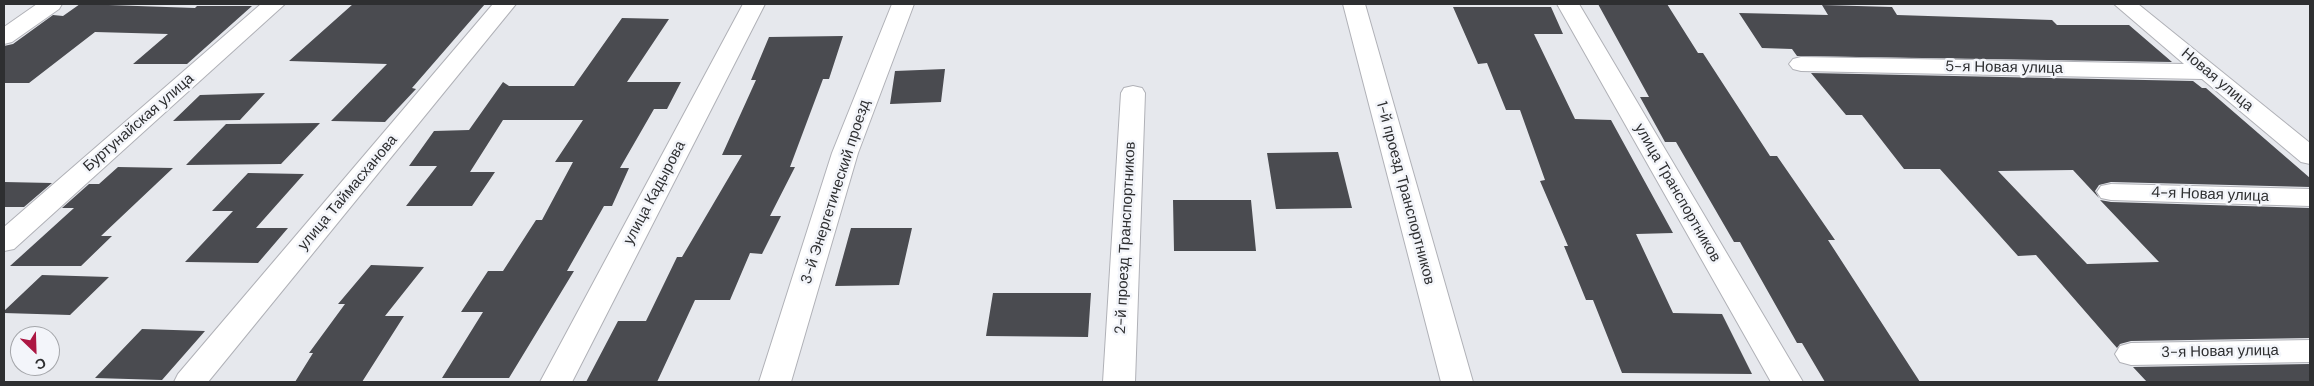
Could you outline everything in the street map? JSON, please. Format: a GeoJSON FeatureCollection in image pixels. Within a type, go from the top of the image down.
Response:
{"type":"FeatureCollection","features":[{"type":"Feature","properties":{"kind":"street"},"geometry":{"type":"LineString","coordinates":[[4,37],[51,4]]}},
{"type":"Feature","properties":{"kind":"street","name":"Буртунайская улица"},"geometry":{"type":"LineString","coordinates":[[4,242],[274,4]]}},
{"type":"Feature","properties":{"kind":"street","name":"улица Таймасханова"},"geometry":{"type":"LineString","coordinates":[[190,382],[505,4]]}},
{"type":"Feature","properties":{"kind":"street","name":"улица Кадырова"},"geometry":{"type":"LineString","coordinates":[[556,382],[754,4]]}},
{"type":"Feature","properties":{"kind":"street","name":"3-й Энергетический проезд"},"geometry":{"type":"LineString","coordinates":[[775,382],[845,153],[902,4]]}},
{"type":"Feature","properties":{"kind":"street","name":"1-й проезд Транспортников"},"geometry":{"type":"LineString","coordinates":[[1354,4],[1457,382]]}},
{"type":"Feature","properties":{"kind":"street","name":"улица Транспортников"},"geometry":{"type":"LineString","coordinates":[[1568,4],[1787,382]]}},
{"type":"Feature","properties":{"kind":"street","name":"Новая улица"},"geometry":{"type":"LineString","coordinates":[[2125,4],[2310,156]]}},
{"type":"Feature","properties":{"kind":"street","name":"5-я Новая улица"},"geometry":{"type":"LineString","coordinates":[[1801,64],[2208,72]]}},
{"type":"Feature","properties":{"kind":"street","name":"2-й проезд Транспортников"},"geometry":{"type":"LineString","coordinates":[[1119,382],[1133,93]]}},
{"type":"Feature","properties":{"kind":"street","name":"4-я Новая улица"},"geometry":{"type":"LineString","coordinates":[[2111,192],[2310,198]]}},
{"type":"Feature","properties":{"kind":"street","name":"3-я Новая улица"},"geometry":{"type":"LineString","coordinates":[[2131,354],[2310,351]]}},
{"type":"Feature","properties":{"kind":"building"},"geometry":{"type":"Polygon","coordinates":[[[80,4],[195,8],[197,6],[252,6],[187,64],[133,64],[168,34],[95,32],[29,83],[4,83],[4,46],[13,44],[53,15],[63,16],[80,4]]]}},
{"type":"Feature","properties":{"kind":"building"},"geometry":{"type":"Polygon","coordinates":[[[353,4],[485,4],[412,88],[416,89],[385,122],[331,121],[387,64],[289,61],[353,4]]]}},
{"type":"Feature","properties":{"kind":"building"},"geometry":{"type":"Polygon","coordinates":[[[1598,4],[1667,4],[1698,53],[1703,53],[1770,156],[1777,156],[1835,240],[1828,240],[1920,382],[1825,382],[1802,343],[1797,343],[1740,242],[1734,242],[1676,142],[1665,142],[1640,97],[1649,97],[1598,4]]]}},
{"type":"Feature","properties":{"kind":"building"},"geometry":{"type":"Polygon","coordinates":[[[1822,5],[1892,7],[1897,15],[2052,20],[2057,25],[2129,25],[2172,62],[1797,56],[1792,49],[1762,48],[1739,13],[1828,15],[1822,5]]]}},
{"type":"Feature","properties":{"kind":"building"},"geometry":{"type":"Polygon","coordinates":[[[1453,7],[1551,7],[1563,34],[1534,34],[1575,119],[1611,120],[1673,233],[1636,234],[1673,313],[1722,314],[1752,374],[1622,373],[1593,300],[1586,300],[1564,246],[1568,246],[1540,181],[1545,180],[1520,110],[1506,110],[1487,63],[1478,64],[1453,7]]]}},
{"type":"Feature","properties":{"kind":"building"},"geometry":{"type":"Polygon","coordinates":[[[622,18],[669,19],[627,82],[681,82],[667,109],[654,109],[620,168],[629,168],[612,206],[604,206],[567,271],[574,271],[509,378],[442,378],[483,312],[461,312],[488,271],[503,271],[536,220],[542,220],[573,162],[555,162],[583,120],[503,120],[470,172],[495,172],[472,206],[406,206],[437,166],[409,166],[434,131],[469,130],[503,82],[509,86],[574,86],[622,18]]]}},
{"type":"Feature","properties":{"kind":"building"},"geometry":{"type":"Polygon","coordinates":[[[843,36],[829,79],[823,79],[790,167],[795,167],[770,216],[781,216],[762,254],[750,253],[730,300],[695,300],[657,382],[586,382],[618,321],[646,321],[677,257],[682,257],[742,155],[722,155],[756,80],[751,80],[769,37],[843,36]]]}},
{"type":"Feature","properties":{"kind":"building"},"geometry":{"type":"Polygon","coordinates":[[[945,69],[941,102],[890,104],[895,71],[945,69]]]}},
{"type":"Feature","properties":{"kind":"building"},"geometry":{"type":"Polygon","coordinates":[[[1811,73],[2193,81],[2202,88],[2206,88],[2310,178],[2310,187],[2111,182],[2099,185],[2095,191],[2099,198],[2073,170],[1998,171],[2087,264],[2159,262],[2100,200],[2111,202],[2310,208],[2310,338],[2131,341],[2120,344],[2117,348],[2036,255],[2018,256],[1940,169],[1904,169],[1862,115],[1846,115],[1811,73]]]}},
{"type":"Feature","properties":{"kind":"building"},"geometry":{"type":"Polygon","coordinates":[[[265,93],[240,120],[173,121],[200,95],[265,93]]]}},
{"type":"Feature","properties":{"kind":"building"},"geometry":{"type":"Polygon","coordinates":[[[320,123],[281,164],[186,165],[226,124],[320,123]]]}},
{"type":"Feature","properties":{"kind":"building"},"geometry":{"type":"Polygon","coordinates":[[[1338,152],[1352,208],[1276,209],[1267,153],[1338,152]]]}},
{"type":"Feature","properties":{"kind":"building"},"geometry":{"type":"Polygon","coordinates":[[[118,167],[173,168],[101,236],[112,236],[81,266],[10,266],[74,208],[62,208],[89,184],[99,184],[118,167]]]}},
{"type":"Feature","properties":{"kind":"building"},"geometry":{"type":"Polygon","coordinates":[[[248,173],[304,174],[256,228],[288,228],[258,263],[185,262],[233,211],[212,211],[248,173]]]}},
{"type":"Feature","properties":{"kind":"building"},"geometry":{"type":"Polygon","coordinates":[[[4,182],[52,183],[24,207],[4,207],[4,182]]]}},
{"type":"Feature","properties":{"kind":"building"},"geometry":{"type":"Polygon","coordinates":[[[1173,200],[1251,200],[1256,251],[1174,251],[1173,200]]]}},
{"type":"Feature","properties":{"kind":"building"},"geometry":{"type":"Polygon","coordinates":[[[851,228],[912,228],[899,285],[835,286],[851,228]]]}},
{"type":"Feature","properties":{"kind":"building"},"geometry":{"type":"Polygon","coordinates":[[[371,265],[424,267],[385,316],[404,316],[362,382],[295,382],[313,353],[309,353],[345,304],[338,304],[371,265]]]}},
{"type":"Feature","properties":{"kind":"building"},"geometry":{"type":"Polygon","coordinates":[[[42,275],[109,277],[70,315],[4,313],[42,275]]]}},
{"type":"Feature","properties":{"kind":"building"},"geometry":{"type":"Polygon","coordinates":[[[993,293],[1091,293],[1088,337],[986,336],[993,293]]]}},
{"type":"Feature","properties":{"kind":"building"},"geometry":{"type":"Polygon","coordinates":[[[142,329],[205,331],[162,380],[95,378],[142,329]]]}},
{"type":"Feature","properties":{"kind":"building"},"geometry":{"type":"Polygon","coordinates":[[[2310,364],[2310,382],[2147,382],[2133,367],[2310,364]]]}}]}
